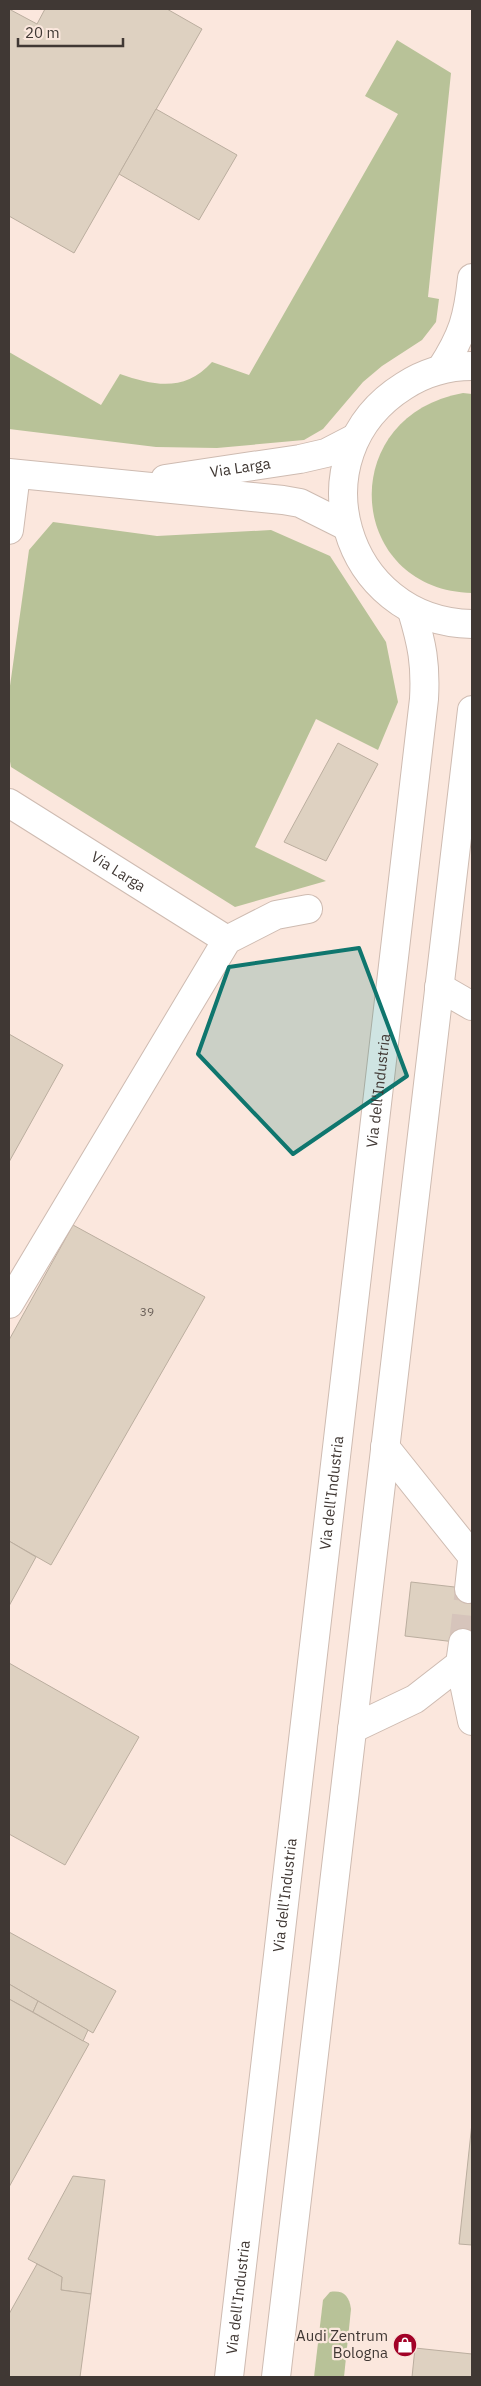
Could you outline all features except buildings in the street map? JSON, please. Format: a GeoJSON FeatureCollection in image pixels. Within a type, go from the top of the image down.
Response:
{"type":"FeatureCollection","features":[{"type":"Feature","properties":{"kind":"main road"},"geometry":{"type":"LineString","coordinates":[[441,369],[458,344],[466,324],[472,278]]}},
{"type":"Feature","properties":{"kind":"main road"},"geometry":{"type":"LineString","coordinates":[[472,366],[441,369],[414,379],[391,394],[370,414],[356,438],[345,466],[342,496],[346,526],[355,552],[370,575],[389,596],[412,610],[434,620],[472,624]]}},
{"type":"Feature","properties":{"kind":"main road","name":"Via Larga"},"geometry":{"type":"LineString","coordinates":[[123,485],[300,459],[326,453],[356,438]]}},
{"type":"Feature","properties":{"kind":"main road","name":"Via Larga"},"geometry":{"type":"LineString","coordinates":[[9,530],[13,473],[292,502],[306,506],[346,526]]}},
{"type":"Feature","properties":{"kind":"main road","name":"Via dell'Industria"},"geometry":{"type":"LineString","coordinates":[[229,2377],[424,699],[423,648],[412,610]]}},
{"type":"Feature","properties":{"kind":"main road"},"geometry":{"type":"LineString","coordinates":[[276,2377],[472,710]]}},
{"type":"Feature","properties":{"kind":"main road","name":"Via Larga"},"geometry":{"type":"LineString","coordinates":[[9,803],[228,940]]}},
{"type":"Feature","properties":{"kind":"main road"},"geometry":{"type":"LineString","coordinates":[[9,1304],[228,940],[276,915],[308,909]]}},
{"type":"Feature","properties":{"kind":"main road"},"geometry":{"type":"LineString","coordinates":[[439,987],[472,1006]]}},
{"type":"Feature","properties":{"kind":"main road"},"geometry":{"type":"LineString","coordinates":[[385,1447],[472,1556]]}},
{"type":"Feature","properties":{"kind":"main road"},"geometry":{"type":"LineString","coordinates":[[469,1589],[472,1561]]}},
{"type":"Feature","properties":{"kind":"main road"},"geometry":{"type":"LineString","coordinates":[[352,1729],[415,1699],[462,1653],[472,1721]]}},
{"type":"Feature","properties":{"kind":"highlighted area"},"geometry":{"type":"Polygon","coordinates":[[[359,948],[407,1076],[293,1154],[198,1054],[229,967],[359,948]]]}},
{"type":"Feature","properties":{"kind":"green space"},"geometry":{"type":"Polygon","coordinates":[[[397,40],[451,73],[428,297],[439,299],[436,322],[422,340],[382,366],[363,382],[323,429],[304,440],[217,448],[156,447],[9,429],[9,352],[101,405],[120,374],[145,381],[169,384],[191,378],[202,372],[212,362],[249,375],[398,114],[365,96],[397,40]]]}},
{"type":"Feature","properties":{"kind":"green space"},"geometry":{"type":"Polygon","coordinates":[[[463,393],[472,394],[472,593],[430,584],[399,564],[380,534],[372,501],[376,466],[392,434],[421,408],[463,393]]]}},
{"type":"Feature","properties":{"kind":"green space"},"geometry":{"type":"Polygon","coordinates":[[[53,522],[157,536],[271,530],[330,556],[386,642],[398,702],[378,750],[316,719],[255,847],[326,881],[235,907],[11,767],[9,756],[9,693],[29,550],[53,522]]]}},
{"type":"Feature","properties":{"kind":"green space"},"geometry":{"type":"Polygon","coordinates":[[[330,2292],[339,2292],[345,2295],[351,2309],[344,2377],[314,2377],[323,2300],[330,2292]]]}},
{"type":"Feature","properties":{"kind":"tunnel"},"geometry":{"type":"LineString","coordinates":[[463,1643],[469,1589]]}},
{"type":"Feature","properties":{"kind":"place","name":"Audi Zentrum Bologna"},"geometry":{"type":"Point","coordinates":[405,2345]}}]}
